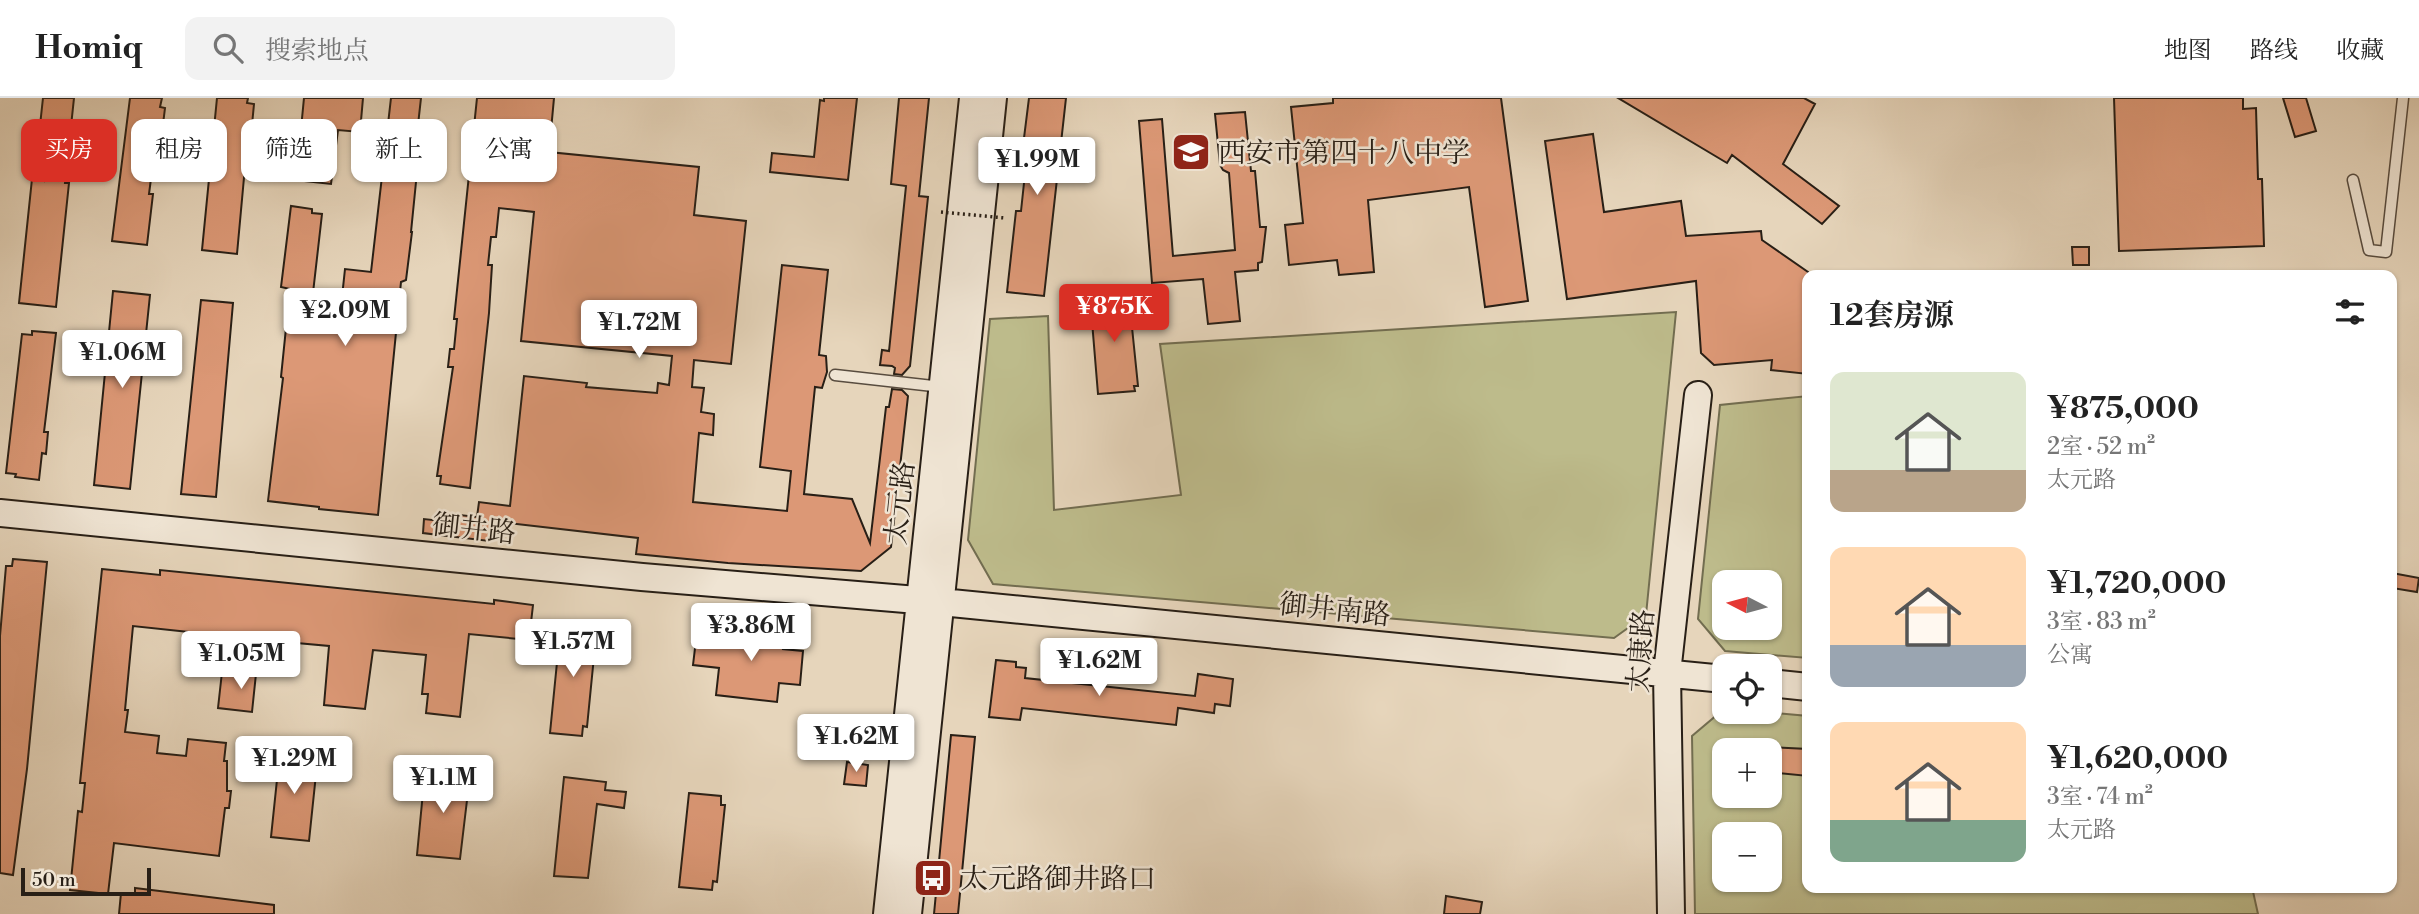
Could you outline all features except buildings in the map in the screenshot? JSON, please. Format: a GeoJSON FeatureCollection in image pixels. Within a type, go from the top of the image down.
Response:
{"type":"FeatureCollection","features":[{"type":"Feature","properties":{"kind":"street","name":"太元路"},"geometry":{"type":"LineString","coordinates":[[908,914],[943,387],[973,98]]}},
{"type":"Feature","properties":{"kind":"street","name":"太元路"},"geometry":{"type":"LineString","coordinates":[[887,914],[930,602],[993,98]]}},
{"type":"Feature","properties":{"kind":"street","name":"太康路"},"geometry":{"type":"LineString","coordinates":[[1671,914],[1667,673],[1698,395]]}},
{"type":"Feature","properties":{"kind":"street","name":"御井路"},"geometry":{"type":"LineString","coordinates":[[0,513],[642,577],[930,602]]}},
{"type":"Feature","properties":{"kind":"street","name":"御井南路"},"geometry":{"type":"LineString","coordinates":[[930,602],[1712,678]]}},
{"type":"Feature","properties":{"kind":"street"},"geometry":{"type":"LineString","coordinates":[[1782,684],[1802,686]]}},
{"type":"Feature","properties":{"kind":"lane"},"geometry":{"type":"LineString","coordinates":[[2353,180],[2369,250],[2386,252],[2403,98]]}},
{"type":"Feature","properties":{"kind":"lane"},"geometry":{"type":"LineString","coordinates":[[835,375],[943,387]]}},
{"type":"Feature","properties":{"kind":"path"},"geometry":{"type":"LineString","coordinates":[[941,212],[1005,218]]}},
{"type":"Feature","properties":{"kind":"shaded area"},"geometry":{"type":"Polygon","coordinates":[[[1676,312],[1646,615],[1614,638],[993,584],[968,540],[990,319],[1048,316],[1054,510],[1181,495],[1160,344],[1676,312]]]}},
{"type":"Feature","properties":{"kind":"shaded area"},"geometry":{"type":"Polygon","coordinates":[[[1802,397],[1802,657],[1725,651],[1716,640],[1782,640],[1782,570],[1712,570],[1712,636],[1698,619],[1720,405],[1802,397]]]}},
{"type":"Feature","properties":{"kind":"shaded area"},"geometry":{"type":"Polygon","coordinates":[[[1782,714],[1802,715],[1802,893],[2253,893],[2258,914],[1695,914],[1692,736],[1712,719],[1712,724],[1782,724],[1782,714]]]}},
{"type":"Feature","properties":{"kind":"place","name":"西安市第四十八中学"},"geometry":{"type":"Point","coordinates":[1191,152]}},
{"type":"Feature","properties":{"kind":"place","name":"太元路御井路口"},"geometry":{"type":"Point","coordinates":[933,878]}}]}
